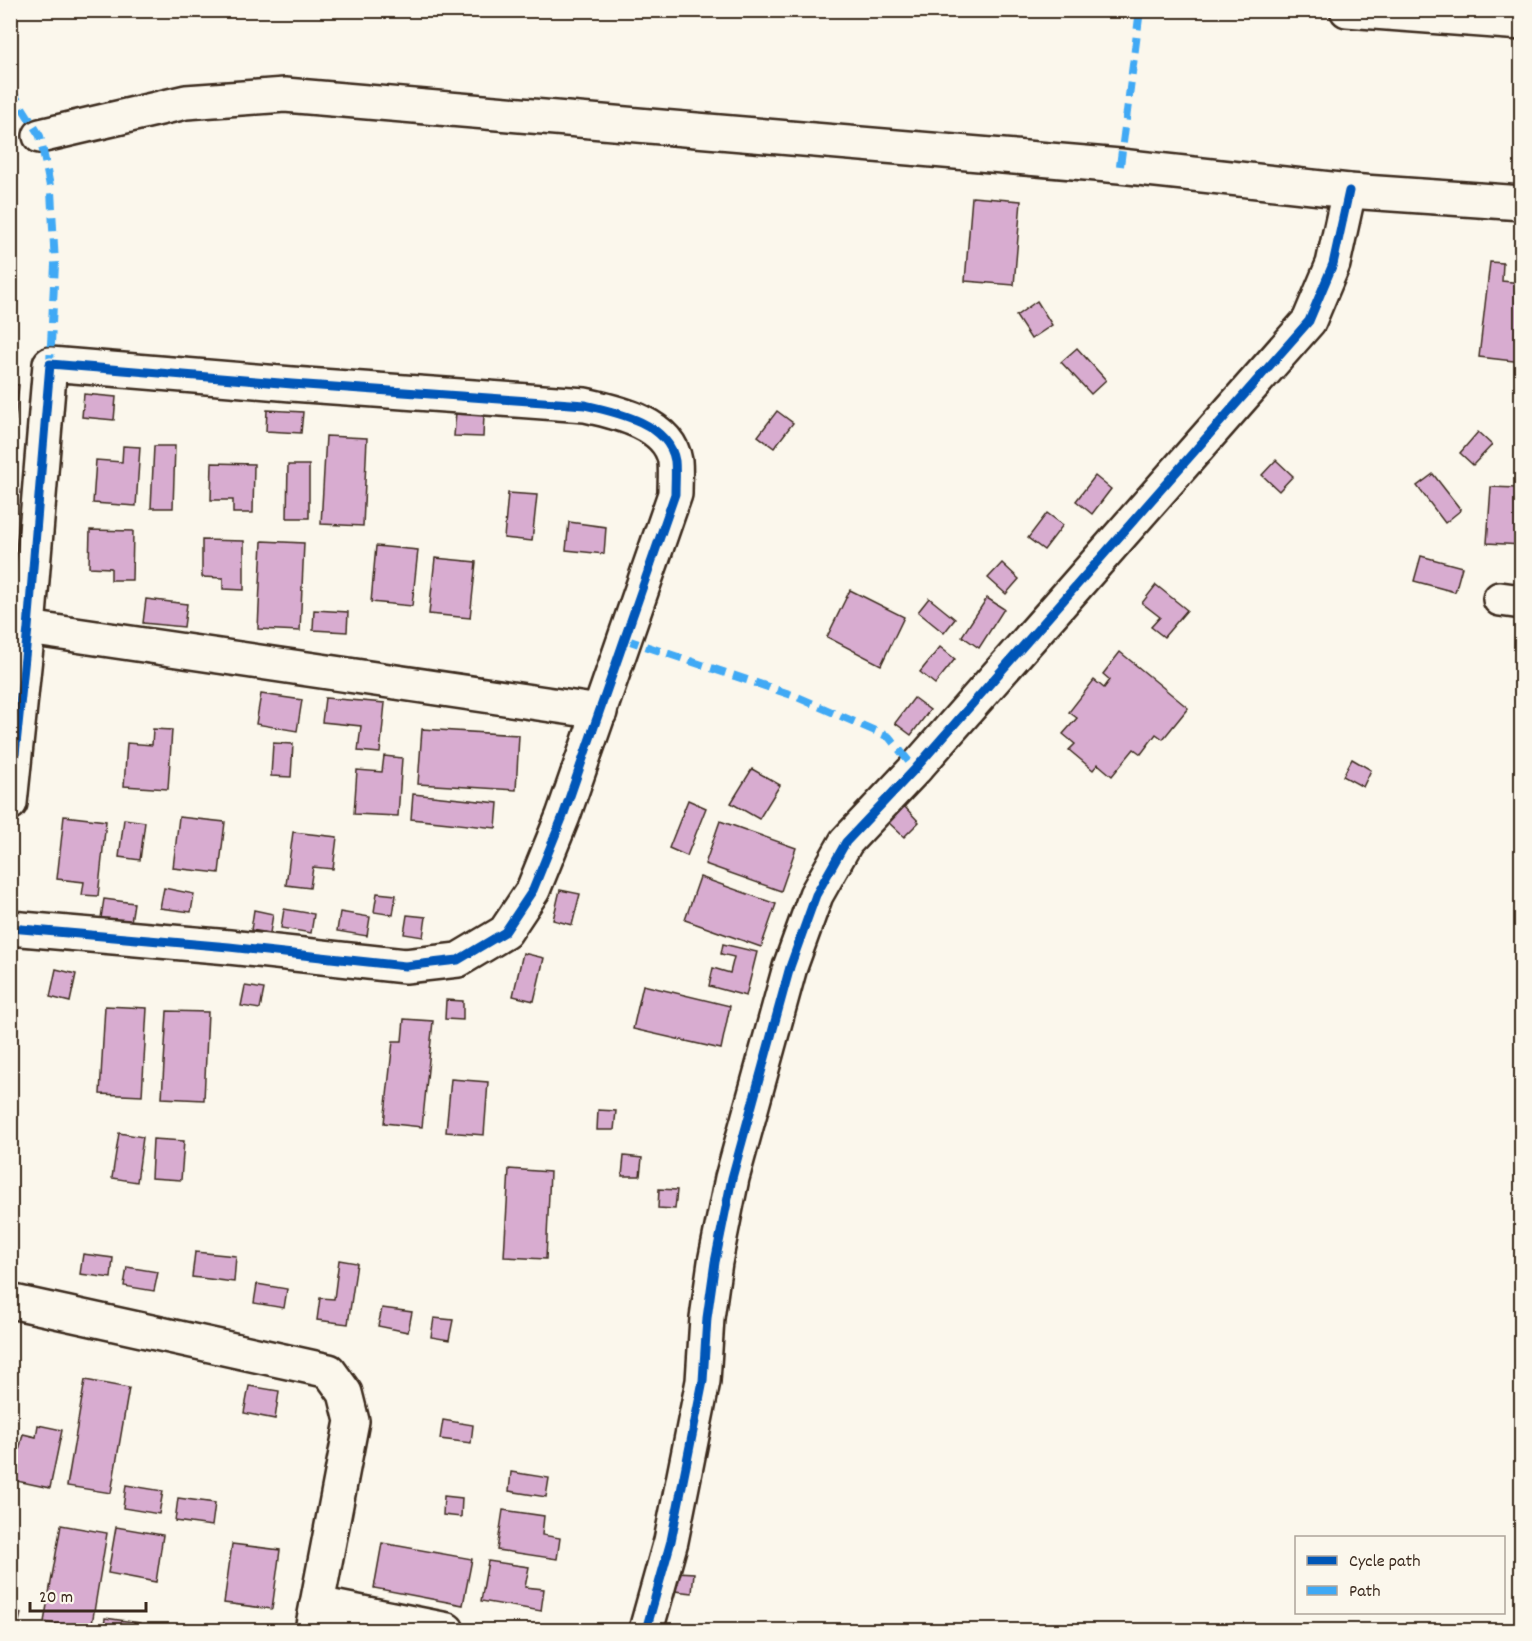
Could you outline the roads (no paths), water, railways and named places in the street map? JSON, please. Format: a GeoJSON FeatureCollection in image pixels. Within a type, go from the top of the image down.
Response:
{"type":"FeatureCollection","features":[{"type":"Feature","properties":{"kind":"street"},"geometry":{"type":"LineString","coordinates":[[1347,10],[1521,23]]}},
{"type":"Feature","properties":{"kind":"street"},"geometry":{"type":"LineString","coordinates":[[40,136],[186,102],[285,95],[1120,166],[1349,190],[1521,203]]}},
{"type":"Feature","properties":{"kind":"street"},"geometry":{"type":"LineString","coordinates":[[646,1630],[671,1541],[703,1381],[707,1317],[732,1178],[790,966],[816,895],[846,842],[915,769],[1309,321],[1333,264],[1349,190]]}},
{"type":"Feature","properties":{"kind":"street"},"geometry":{"type":"LineString","coordinates":[[10,803],[28,628],[50,363],[291,384],[585,405],[626,415],[662,435],[675,459],[675,494],[600,712],[533,890],[505,932],[458,960],[405,966],[229,947],[10,928]]}},
{"type":"Feature","properties":{"kind":"street"},"geometry":{"type":"LineString","coordinates":[[28,628],[600,712]]}},
{"type":"Feature","properties":{"kind":"street"},"geometry":{"type":"LineString","coordinates":[[10,1301],[329,1371],[345,1393],[352,1421],[314,1617],[447,1630]]}}]}
